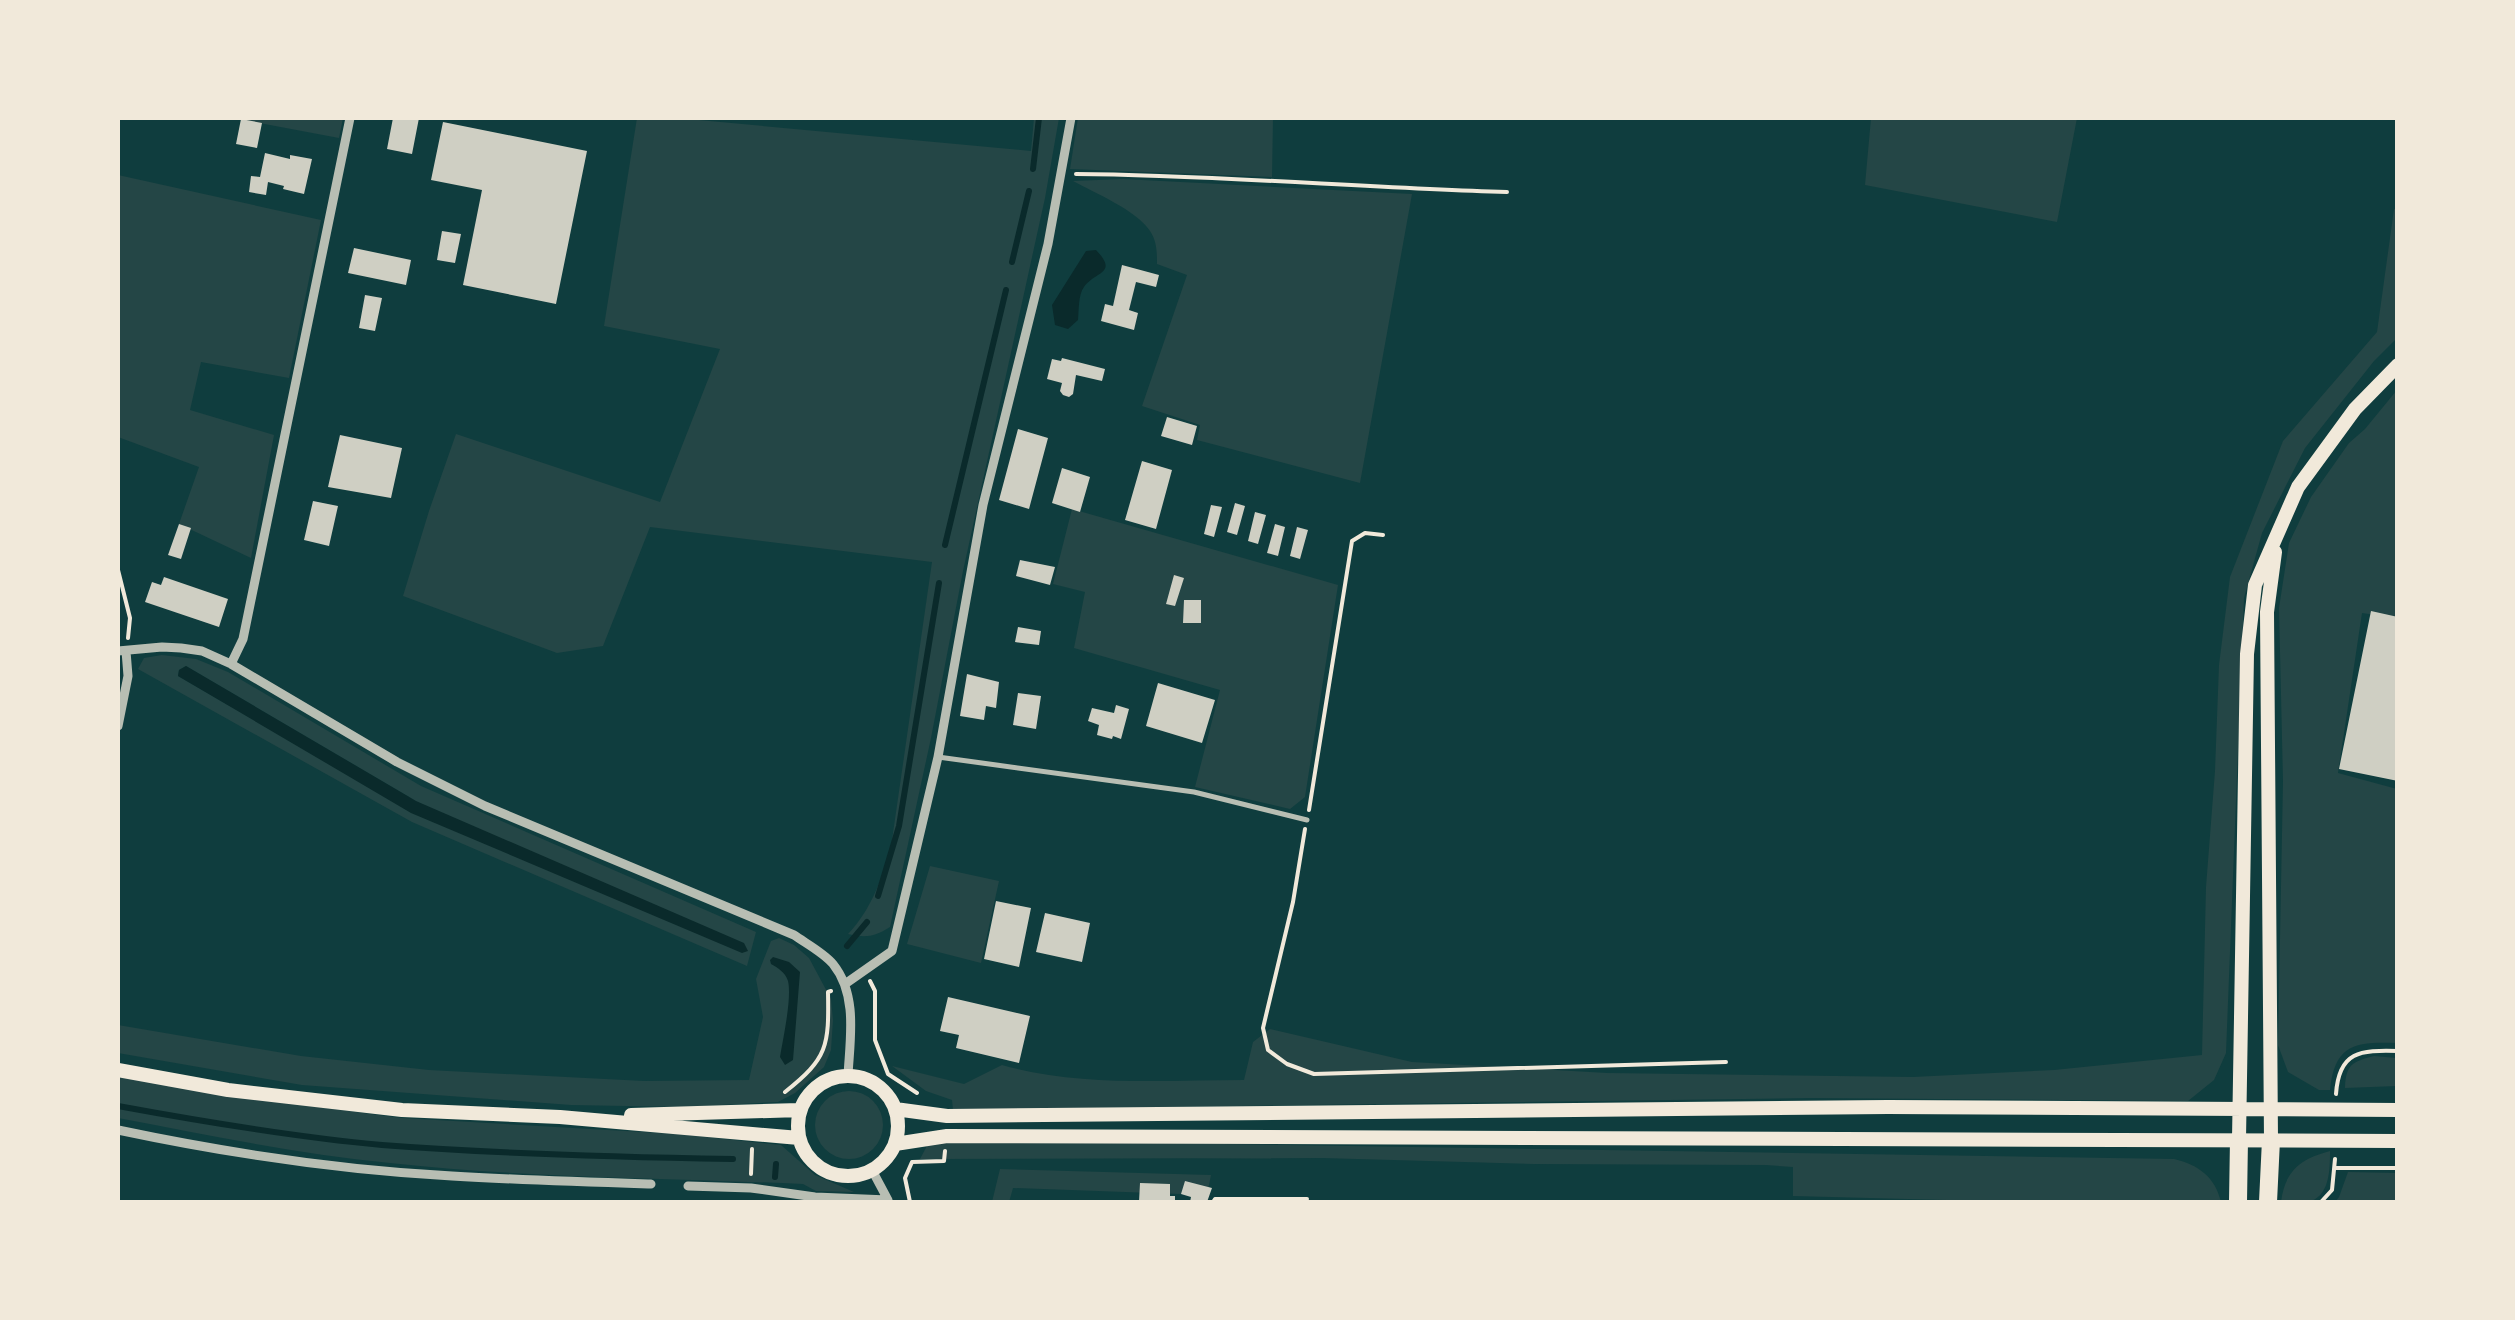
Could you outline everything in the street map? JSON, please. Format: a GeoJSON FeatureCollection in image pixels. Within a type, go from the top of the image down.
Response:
{"type":"FeatureCollection","features":[{"type":"Feature","properties":{"kind":"highway"},"geometry":{"type":"LineString","coordinates":[[2238,1202],[2240,1139]]}},
{"type":"Feature","properties":{"kind":"highway"},"geometry":{"type":"LineString","coordinates":[[2268,1202],[2272,1140]]}},
{"type":"Feature","properties":{"kind":"main road"},"geometry":{"type":"LineString","coordinates":[[2240,1139],[2247,654],[2255,585],[2298,487],[2355,409],[2398,365]]}},
{"type":"Feature","properties":{"kind":"main road"},"geometry":{"type":"LineString","coordinates":[[2272,1140],[2267,612],[2278,528]]}},
{"type":"Feature","properties":{"kind":"main road"},"geometry":{"type":"LineString","coordinates":[[118,1070],[228,1090],[402,1110],[560,1117],[799,1138]]}},
{"type":"Feature","properties":{"kind":"main road"},"geometry":{"type":"LineString","coordinates":[[832,1078],[863,1078],[877,1085],[896,1109],[895,1144],[890,1154],[858,1176],[842,1176],[815,1164],[799,1138],[800,1110],[807,1096],[832,1078]]}},
{"type":"Feature","properties":{"kind":"main road"},"geometry":{"type":"LineString","coordinates":[[896,1109],[947,1116],[1888,1107],[2398,1110]]}},
{"type":"Feature","properties":{"kind":"main road"},"geometry":{"type":"LineString","coordinates":[[560,1117],[800,1110]]}},
{"type":"Feature","properties":{"kind":"main road"},"geometry":{"type":"LineString","coordinates":[[895,1144],[946,1136],[2398,1142]]}},
{"type":"Feature","properties":{"kind":"street"},"geometry":{"type":"LineString","coordinates":[[231,664],[243,639],[350,118]]}},
{"type":"Feature","properties":{"kind":"street"},"geometry":{"type":"LineString","coordinates":[[845,984],[892,951],[938,757],[983,505],[1048,244],[1070,118]]}},
{"type":"Feature","properties":{"kind":"street"},"geometry":{"type":"LineString","coordinates":[[118,726],[128,676],[122,651],[181,648],[231,664],[396,762],[485,806],[794,935],[832,962],[845,984],[851,1015],[848,1075]]}},
{"type":"Feature","properties":{"kind":"street"},"geometry":{"type":"LineString","coordinates":[[118,1130],[345,1166],[450,1176],[651,1184]]}},
{"type":"Feature","properties":{"kind":"street"},"geometry":{"type":"LineString","coordinates":[[872,1170],[889,1201]]}},
{"type":"Feature","properties":{"kind":"street"},"geometry":{"type":"LineString","coordinates":[[688,1186],[889,1201]]}},
{"type":"Feature","properties":{"kind":"lane"},"geometry":{"type":"LineString","coordinates":[[938,757],[1194,792],[1307,820]]}},
{"type":"Feature","properties":{"kind":"path"},"geometry":{"type":"LineString","coordinates":[[1061,174],[1507,192]]}},
{"type":"Feature","properties":{"kind":"path"},"geometry":{"type":"LineString","coordinates":[[1383,535],[1365,533],[1352,541],[1293,902],[1263,1028],[1268,1050],[1288,1064],[1314,1074],[1726,1062]]}},
{"type":"Feature","properties":{"kind":"path"},"geometry":{"type":"LineString","coordinates":[[118,570],[130,618],[122,651]]}},
{"type":"Feature","properties":{"kind":"path"},"geometry":{"type":"LineString","coordinates":[[865,971],[875,992],[875,1040],[888,1074],[924,1098]]}},
{"type":"Feature","properties":{"kind":"path"},"geometry":{"type":"LineString","coordinates":[[774,1096],[786,1092],[817,1064],[825,1049],[828,992],[845,984]]}},
{"type":"Feature","properties":{"kind":"path"},"geometry":{"type":"LineString","coordinates":[[750,1188],[752,1134]]}},
{"type":"Feature","properties":{"kind":"path"},"geometry":{"type":"LineString","coordinates":[[910,1202],[905,1178],[912,1162],[944,1161],[946,1136]]}},
{"type":"Feature","properties":{"kind":"path"},"geometry":{"type":"LineString","coordinates":[[2321,1202],[2332,1190],[2335,1168],[2398,1168]]}},
{"type":"Feature","properties":{"kind":"path"},"geometry":{"type":"LineString","coordinates":[[1213,1202],[1214,1198],[1307,1199]]}},
{"type":"Feature","properties":{"kind":"shaded area"},"geometry":{"type":"Polygon","coordinates":[[[232,118],[343,118],[339,138],[232,118]]]}},
{"type":"Feature","properties":{"kind":"shaded area"},"geometry":{"type":"Polygon","coordinates":[[[637,118],[677,118],[1031,151],[1034,118],[1059,118],[890,927],[874,935],[848,934],[875,894],[891,847],[932,562],[650,527],[603,646],[557,653],[403,596],[456,434],[660,502],[720,349],[604,326],[637,118]]]}},
{"type":"Feature","properties":{"kind":"shaded area"},"geometry":{"type":"Polygon","coordinates":[[[1078,118],[1273,118],[1272,177],[1070,169],[1078,118]]]}},
{"type":"Feature","properties":{"kind":"shaded area"},"geometry":{"type":"Polygon","coordinates":[[[1871,118],[2077,118],[2057,222],[1865,185],[1871,118]]]}},
{"type":"Feature","properties":{"kind":"shaded area"},"geometry":{"type":"Polygon","coordinates":[[[118,175],[321,220],[289,378],[201,362],[190,410],[274,435],[251,558],[179,524],[199,467],[118,437],[118,175]]]}},
{"type":"Feature","properties":{"kind":"shaded area"},"geometry":{"type":"Polygon","coordinates":[[[1123,179],[1412,194],[1360,483],[1197,440],[1200,425],[1142,406],[1187,275],[1157,264],[1156,247],[1144,223],[1073,181],[1123,179]]]}},
{"type":"Feature","properties":{"kind":"shaded area"},"geometry":{"type":"Polygon","coordinates":[[[2394,209],[2397,338],[2305,448],[2262,533],[2244,598],[2226,1053],[2214,1080],[2188,1101],[1811,1098],[953,1110],[952,1100],[926,1091],[892,1066],[964,1084],[1002,1065],[1092,1079],[1244,1080],[1253,1042],[1270,1029],[1412,1062],[1607,1073],[1913,1077],[2054,1070],[2202,1055],[2206,887],[2219,665],[2230,577],[2283,441],[2377,332],[2394,209]]]}},
{"type":"Feature","properties":{"kind":"shaded area"},"geometry":{"type":"Polygon","coordinates":[[[1096,250],[1105,268],[1082,290],[1078,320],[1068,329],[1055,325],[1052,305],[1086,251],[1096,250]]]}},
{"type":"Feature","properties":{"kind":"shaded area"},"geometry":{"type":"Polygon","coordinates":[[[2397,390],[2397,618],[2362,613],[2338,773],[2397,789],[2397,1043],[2350,1048],[2337,1063],[2330,1090],[2319,1090],[2288,1072],[2278,1045],[2283,781],[2279,608],[2289,543],[2311,497],[2349,443],[2397,390]]]}},
{"type":"Feature","properties":{"kind":"shaded area"},"geometry":{"type":"Polygon","coordinates":[[[1072,509],[1338,585],[1305,797],[1290,809],[1195,787],[1220,690],[1074,648],[1085,592],[1053,584],[1072,509]]]}},
{"type":"Feature","properties":{"kind":"shaded area"},"geometry":{"type":"Polygon","coordinates":[[[162,655],[196,659],[228,672],[421,786],[756,932],[747,966],[412,822],[138,669],[144,658],[162,655]],[[186,666],[179,670],[178,676],[228,705],[416,801],[186,666]]]}},
{"type":"Feature","properties":{"kind":"shaded area"},"geometry":{"type":"Polygon","coordinates":[[[186,666],[416,801],[744,943],[748,951],[742,953],[411,813],[178,676],[186,666]]]}},
{"type":"Feature","properties":{"kind":"shaded area"},"geometry":{"type":"Polygon","coordinates":[[[930,866],[999,881],[981,963],[907,944],[930,866]]]}},
{"type":"Feature","properties":{"kind":"shaded area"},"geometry":{"type":"Polygon","coordinates":[[[779,938],[809,958],[831,999],[833,1020],[831,1050],[824,1067],[795,1093],[778,1102],[682,1107],[571,1105],[302,1085],[118,1053],[118,1025],[301,1056],[429,1070],[644,1081],[749,1080],[763,1017],[756,979],[771,941],[779,938]]]}},
{"type":"Feature","properties":{"kind":"shaded area"},"geometry":{"type":"Polygon","coordinates":[[[773,957],[789,962],[800,972],[793,1060],[785,1065],[780,1057],[789,988],[785,975],[771,964],[773,957]]]}},
{"type":"Feature","properties":{"kind":"shaded area"},"geometry":{"type":"Polygon","coordinates":[[[2374,1056],[2397,1058],[2397,1086],[2345,1088],[2352,1065],[2374,1056]]]}},
{"type":"Feature","properties":{"kind":"shaded area"},"geometry":{"type":"Polygon","coordinates":[[[118,1075],[225,1095],[402,1118],[678,1134],[781,1145],[815,1175],[854,1192],[816,1191],[803,1184],[441,1168],[287,1149],[118,1118],[118,1075]]]}},
{"type":"Feature","properties":{"kind":"shaded area"},"geometry":{"type":"Polygon","coordinates":[[[849,1091],[873,1101],[883,1125],[873,1149],[849,1159],[825,1149],[815,1125],[825,1101],[849,1091]]]}},
{"type":"Feature","properties":{"kind":"shaded area"},"geometry":{"type":"Polygon","coordinates":[[[929,1142],[2174,1159],[2205,1173],[2221,1202],[1793,1196],[1793,1167],[1766,1165],[1322,1158],[920,1159],[929,1142]]]}},
{"type":"Feature","properties":{"kind":"shaded area"},"geometry":{"type":"Polygon","coordinates":[[[2330,1151],[2327,1182],[2320,1195],[2304,1203],[2281,1202],[2290,1174],[2310,1158],[2330,1151]]]}},
{"type":"Feature","properties":{"kind":"shaded area"},"geometry":{"type":"Polygon","coordinates":[[[1000,1169],[1211,1175],[1207,1195],[1013,1188],[1009,1202],[992,1202],[1000,1169]]]}},
{"type":"Feature","properties":{"kind":"shaded area"},"geometry":{"type":"Polygon","coordinates":[[[2348,1172],[2397,1173],[2397,1202],[2335,1202],[2348,1172]]]}},
{"type":"Feature","properties":{"kind":"building"},"geometry":{"type":"Polygon","coordinates":[[[393,118],[419,118],[412,154],[387,149],[393,118]]]}},
{"type":"Feature","properties":{"kind":"building"},"geometry":{"type":"Polygon","coordinates":[[[241,119],[262,123],[257,148],[236,144],[241,119]]]}},
{"type":"Feature","properties":{"kind":"building"},"geometry":{"type":"Polygon","coordinates":[[[443,122],[587,151],[556,304],[463,285],[482,190],[431,180],[443,122]]]}},
{"type":"Feature","properties":{"kind":"building"},"geometry":{"type":"Polygon","coordinates":[[[265,153],[312,159],[304,194],[268,182],[266,195],[249,192],[251,176],[260,177],[265,153]]]}},
{"type":"Feature","properties":{"kind":"building"},"geometry":{"type":"Polygon","coordinates":[[[442,231],[461,234],[455,263],[437,260],[442,231]]]}},
{"type":"Feature","properties":{"kind":"building"},"geometry":{"type":"Polygon","coordinates":[[[354,248],[411,260],[406,285],[348,273],[354,248]]]}},
{"type":"Feature","properties":{"kind":"building"},"geometry":{"type":"Polygon","coordinates":[[[1122,265],[1159,275],[1156,287],[1136,282],[1129,310],[1138,313],[1134,330],[1101,321],[1105,304],[1113,306],[1122,265]]]}},
{"type":"Feature","properties":{"kind":"building"},"geometry":{"type":"Polygon","coordinates":[[[365,295],[382,298],[375,331],[359,328],[365,295]]]}},
{"type":"Feature","properties":{"kind":"building"},"geometry":{"type":"Polygon","coordinates":[[[1052,359],[1105,369],[1102,381],[1076,375],[1073,394],[1063,395],[1062,383],[1047,379],[1052,359]]]}},
{"type":"Feature","properties":{"kind":"building"},"geometry":{"type":"Polygon","coordinates":[[[1167,417],[1197,426],[1192,445],[1161,436],[1167,417]]]}},
{"type":"Feature","properties":{"kind":"building"},"geometry":{"type":"Polygon","coordinates":[[[1018,429],[1048,438],[1029,509],[999,500],[1018,429]]]}},
{"type":"Feature","properties":{"kind":"building"},"geometry":{"type":"Polygon","coordinates":[[[340,435],[402,448],[391,498],[328,487],[340,435]]]}},
{"type":"Feature","properties":{"kind":"building"},"geometry":{"type":"Polygon","coordinates":[[[1142,461],[1172,470],[1156,529],[1125,520],[1142,461]]]}},
{"type":"Feature","properties":{"kind":"building"},"geometry":{"type":"Polygon","coordinates":[[[1062,468],[1090,477],[1080,512],[1052,503],[1062,468]]]}},
{"type":"Feature","properties":{"kind":"building"},"geometry":{"type":"Polygon","coordinates":[[[313,501],[338,506],[329,546],[304,540],[313,501]]]}},
{"type":"Feature","properties":{"kind":"building"},"geometry":{"type":"Polygon","coordinates":[[[1235,503],[1245,506],[1237,535],[1227,532],[1235,503]]]}},
{"type":"Feature","properties":{"kind":"building"},"geometry":{"type":"Polygon","coordinates":[[[1211,505],[1222,507],[1214,537],[1204,534],[1211,505]]]}},
{"type":"Feature","properties":{"kind":"building"},"geometry":{"type":"Polygon","coordinates":[[[1255,512],[1266,515],[1258,544],[1248,541],[1255,512]]]}},
{"type":"Feature","properties":{"kind":"building"},"geometry":{"type":"Polygon","coordinates":[[[179,524],[191,528],[181,559],[168,555],[179,524]]]}},
{"type":"Feature","properties":{"kind":"building"},"geometry":{"type":"Polygon","coordinates":[[[1275,524],[1285,527],[1278,556],[1267,553],[1275,524]]]}},
{"type":"Feature","properties":{"kind":"building"},"geometry":{"type":"Polygon","coordinates":[[[1297,527],[1308,530],[1300,559],[1290,556],[1297,527]]]}},
{"type":"Feature","properties":{"kind":"building"},"geometry":{"type":"Polygon","coordinates":[[[1020,560],[1055,567],[1050,585],[1016,576],[1020,560]]]}},
{"type":"Feature","properties":{"kind":"building"},"geometry":{"type":"Polygon","coordinates":[[[1174,575],[1184,578],[1175,606],[1166,604],[1174,575]]]}},
{"type":"Feature","properties":{"kind":"building"},"geometry":{"type":"Polygon","coordinates":[[[164,577],[228,599],[219,627],[145,602],[152,582],[161,585],[164,577]]]}},
{"type":"Feature","properties":{"kind":"building"},"geometry":{"type":"Polygon","coordinates":[[[1184,600],[1201,600],[1201,623],[1183,623],[1184,600]]]}},
{"type":"Feature","properties":{"kind":"building"},"geometry":{"type":"Polygon","coordinates":[[[2371,611],[2398,617],[2398,781],[2339,769],[2371,611]]]}},
{"type":"Feature","properties":{"kind":"building"},"geometry":{"type":"Polygon","coordinates":[[[1018,627],[1041,631],[1039,645],[1015,642],[1018,627]]]}},
{"type":"Feature","properties":{"kind":"building"},"geometry":{"type":"Polygon","coordinates":[[[967,674],[999,682],[996,708],[986,706],[984,720],[960,716],[967,674]]]}},
{"type":"Feature","properties":{"kind":"building"},"geometry":{"type":"Polygon","coordinates":[[[1158,683],[1215,700],[1202,743],[1146,726],[1158,683]]]}},
{"type":"Feature","properties":{"kind":"building"},"geometry":{"type":"Polygon","coordinates":[[[1018,693],[1041,696],[1036,729],[1013,725],[1018,693]]]}},
{"type":"Feature","properties":{"kind":"building"},"geometry":{"type":"Polygon","coordinates":[[[1116,705],[1129,709],[1121,739],[1097,735],[1099,725],[1088,721],[1092,708],[1114,713],[1116,705]]]}},
{"type":"Feature","properties":{"kind":"building"},"geometry":{"type":"Polygon","coordinates":[[[996,901],[1031,908],[1019,967],[984,959],[996,901]]]}},
{"type":"Feature","properties":{"kind":"building"},"geometry":{"type":"Polygon","coordinates":[[[1045,913],[1090,923],[1082,962],[1036,952],[1045,913]]]}},
{"type":"Feature","properties":{"kind":"building"},"geometry":{"type":"Polygon","coordinates":[[[948,997],[1030,1016],[1019,1063],[956,1048],[959,1035],[940,1031],[948,997]]]}},
{"type":"Feature","properties":{"kind":"building"},"geometry":{"type":"Polygon","coordinates":[[[1185,1181],[1212,1188],[1207,1202],[1190,1202],[1191,1197],[1181,1194],[1185,1181]]]}},
{"type":"Feature","properties":{"kind":"building"},"geometry":{"type":"Polygon","coordinates":[[[1140,1183],[1170,1184],[1170,1196],[1175,1196],[1175,1202],[1139,1202],[1140,1183]]]}},
{"type":"Feature","properties":{"kind":"waterway"},"geometry":{"type":"LineString","coordinates":[[1033,169],[1039,118]]}},
{"type":"Feature","properties":{"kind":"waterway"},"geometry":{"type":"LineString","coordinates":[[1012,262],[1029,191]]}},
{"type":"Feature","properties":{"kind":"waterway"},"geometry":{"type":"LineString","coordinates":[[945,545],[1006,290]]}},
{"type":"Feature","properties":{"kind":"waterway"},"geometry":{"type":"LineString","coordinates":[[878,896],[899,826],[939,583]]}},
{"type":"Feature","properties":{"kind":"waterway"},"geometry":{"type":"LineString","coordinates":[[847,946],[867,922]]}},
{"type":"Feature","properties":{"kind":"waterway"},"geometry":{"type":"LineString","coordinates":[[118,1106],[382,1145],[557,1155],[733,1159]]}},
{"type":"Feature","properties":{"kind":"waterway"},"geometry":{"type":"LineString","coordinates":[[775,1177],[776,1164]]}}]}
